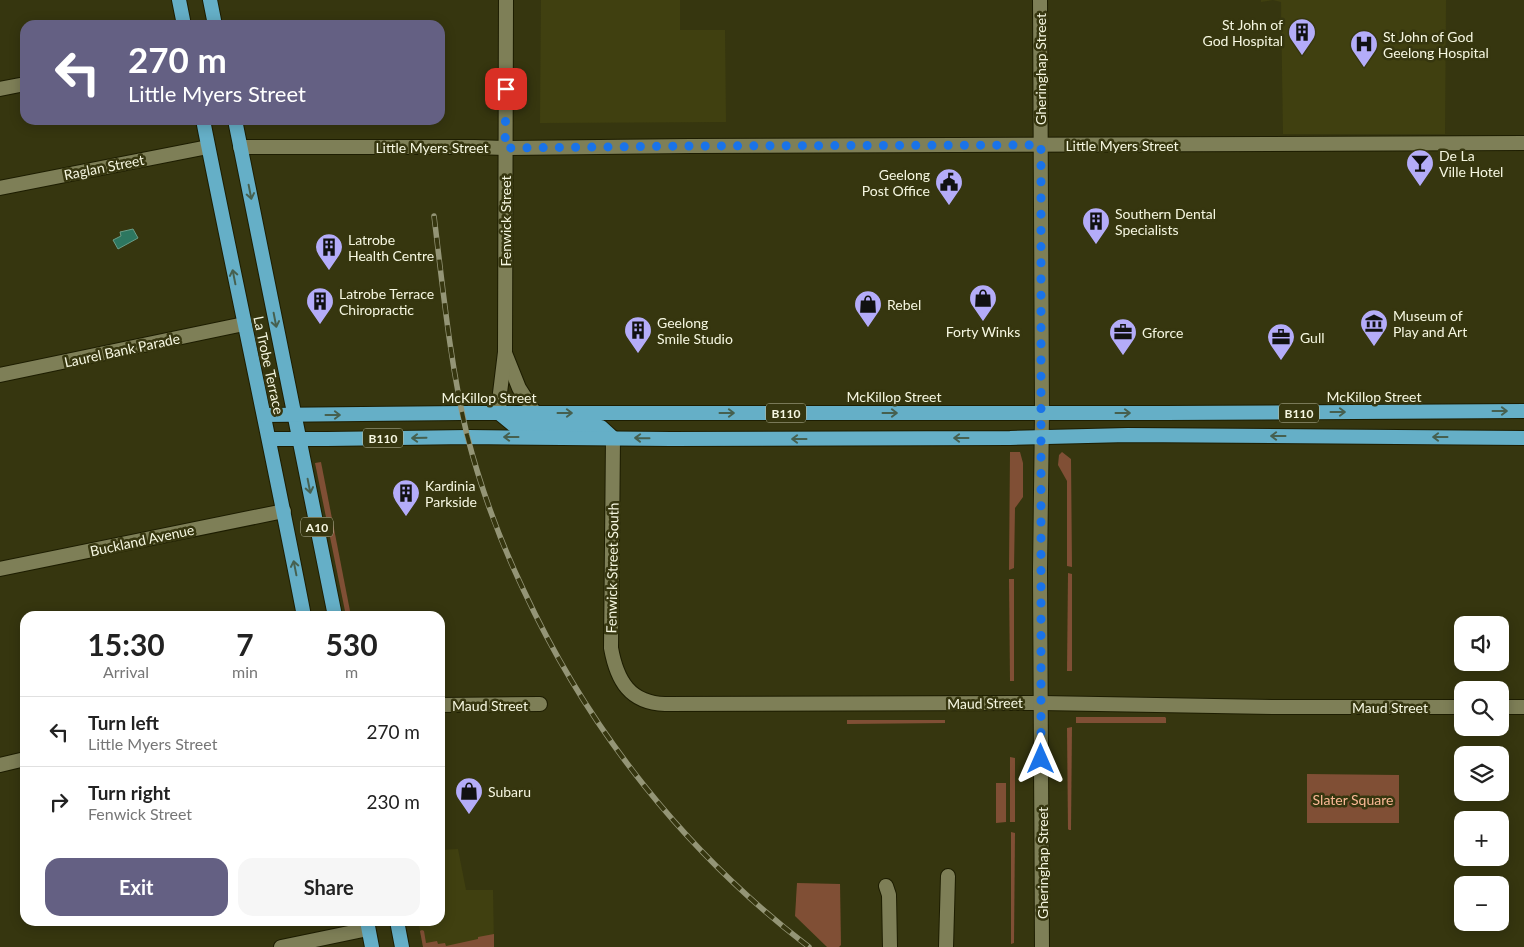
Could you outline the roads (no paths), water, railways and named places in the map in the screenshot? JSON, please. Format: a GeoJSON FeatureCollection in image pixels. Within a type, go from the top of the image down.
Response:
{"type":"FeatureCollection","features":[{"type":"Feature","properties":{"kind":"highway"},"geometry":{"type":"LineString","coordinates":[[179,0],[183,20]]}},
{"type":"Feature","properties":{"kind":"highway"},"geometry":{"type":"LineString","coordinates":[[210,0],[215,20]]}},
{"type":"Feature","properties":{"kind":"highway","name":"La Trobe Terrace"},"geometry":{"type":"LineString","coordinates":[[204,125],[303,611]]}},
{"type":"Feature","properties":{"kind":"highway","name":"La Trobe Terrace"},"geometry":{"type":"LineString","coordinates":[[236,125],[334,611]]}},
{"type":"Feature","properties":{"kind":"highway","name":"McKillop Street"},"geometry":{"type":"LineString","coordinates":[[264,415],[1524,411]]}},
{"type":"Feature","properties":{"kind":"highway"},"geometry":{"type":"LineString","coordinates":[[499,413],[516,427],[600,427],[612,438]]}},
{"type":"Feature","properties":{"kind":"highway","name":"B110"},"geometry":{"type":"LineString","coordinates":[[269,439],[1042,437],[1128,434],[1524,438]]}},
{"type":"Feature","properties":{"kind":"highway"},"geometry":{"type":"LineString","coordinates":[[367,926],[372,947]]}},
{"type":"Feature","properties":{"kind":"highway"},"geometry":{"type":"LineString","coordinates":[[398,926],[402,947]]}},
{"type":"Feature","properties":{"kind":"street","name":"Fenwick Street"},"geometry":{"type":"LineString","coordinates":[[499,413],[505,352],[506,0]]}},
{"type":"Feature","properties":{"kind":"street","name":"Gheringhap Street"},"geometry":{"type":"LineString","coordinates":[[1040,0],[1042,947]]}},
{"type":"Feature","properties":{"kind":"street"},"geometry":{"type":"LineString","coordinates":[[0,89],[20,85]]}},
{"type":"Feature","properties":{"kind":"street","name":"Little Myers Street"},"geometry":{"type":"LineString","coordinates":[[240,147],[505,148],[1524,144]]}},
{"type":"Feature","properties":{"kind":"street","name":"Raglan Street"},"geometry":{"type":"LineString","coordinates":[[0,188],[208,147]]}},
{"type":"Feature","properties":{"kind":"street","name":"Laurel Bank Parade"},"geometry":{"type":"LineString","coordinates":[[0,375],[244,324]]}},
{"type":"Feature","properties":{"kind":"street","name":"Fenwick Street"},"geometry":{"type":"LineString","coordinates":[[505,352],[520,388],[534,413]]}},
{"type":"Feature","properties":{"kind":"street","name":"Fenwick Street South"},"geometry":{"type":"LineString","coordinates":[[612,438],[611,648],[618,675],[631,693]]}},
{"type":"Feature","properties":{"kind":"street","name":"Buckland Avenue"},"geometry":{"type":"LineString","coordinates":[[0,569],[284,511]]}},
{"type":"Feature","properties":{"kind":"street","name":"Maud Street"},"geometry":{"type":"LineString","coordinates":[[631,693],[644,701],[665,704],[1042,703],[1275,707],[1454,707]]}},
{"type":"Feature","properties":{"kind":"street","name":"Maud Street"},"geometry":{"type":"LineString","coordinates":[[445,705],[540,704]]}},
{"type":"Feature","properties":{"kind":"street"},"geometry":{"type":"LineString","coordinates":[[1509,707],[1524,707]]}},
{"type":"Feature","properties":{"kind":"street"},"geometry":{"type":"LineString","coordinates":[[0,765],[20,761]]}},
{"type":"Feature","properties":{"kind":"street"},"geometry":{"type":"LineString","coordinates":[[946,947],[948,876]]}},
{"type":"Feature","properties":{"kind":"street"},"geometry":{"type":"LineString","coordinates":[[890,889],[890,947]]}},
{"type":"Feature","properties":{"kind":"street"},"geometry":{"type":"LineString","coordinates":[[281,947],[363,926]]}},
{"type":"Feature","properties":{"kind":"railway"},"geometry":{"type":"LineString","coordinates":[[434,216],[451,353],[472,455],[499,534],[524,591],[550,643],[610,740],[682,830],[764,910],[809,947]]}},
{"type":"Feature","properties":{"kind":"place","name":"St John of God Hospital"},"geometry":{"type":"Point","coordinates":[1302,56]}},
{"type":"Feature","properties":{"kind":"place","name":"St John of God Geelong Hospital"},"geometry":{"type":"Point","coordinates":[1364,68]}},
{"type":"Feature","properties":{"kind":"place","name":"De La Ville Hotel"},"geometry":{"type":"Point","coordinates":[1420,187]}},
{"type":"Feature","properties":{"kind":"place","name":"Geelong Post Office"},"geometry":{"type":"Point","coordinates":[949,206]}},
{"type":"Feature","properties":{"kind":"place","name":"Southern Dental Specialists"},"geometry":{"type":"Point","coordinates":[1096,245]}},
{"type":"Feature","properties":{"kind":"place","name":"Latrobe Health Centre"},"geometry":{"type":"Point","coordinates":[329,271]}},
{"type":"Feature","properties":{"kind":"place","name":"Forty Winks"},"geometry":{"type":"Point","coordinates":[983,322]}},
{"type":"Feature","properties":{"kind":"place","name":"Latrobe Terrace Chiropractic"},"geometry":{"type":"Point","coordinates":[320,325]}},
{"type":"Feature","properties":{"kind":"place","name":"Rebel"},"geometry":{"type":"Point","coordinates":[868,328]}},
{"type":"Feature","properties":{"kind":"place","name":"Museum of Play and Art"},"geometry":{"type":"Point","coordinates":[1374,347]}},
{"type":"Feature","properties":{"kind":"place","name":"Geelong Smile Studio"},"geometry":{"type":"Point","coordinates":[638,354]}},
{"type":"Feature","properties":{"kind":"place","name":"Gforce"},"geometry":{"type":"Point","coordinates":[1123,356]}},
{"type":"Feature","properties":{"kind":"place","name":"Gull"},"geometry":{"type":"Point","coordinates":[1281,361]}},
{"type":"Feature","properties":{"kind":"place","name":"Kardinia Parkside"},"geometry":{"type":"Point","coordinates":[406,517]}},
{"type":"Feature","properties":{"kind":"place","name":"Subaru"},"geometry":{"type":"Point","coordinates":[469,815]}},
{"type":"Feature","properties":{"kind":"park label","name":"Slater Square"},"geometry":{"type":"Point","coordinates":[1353,799]}}]}
